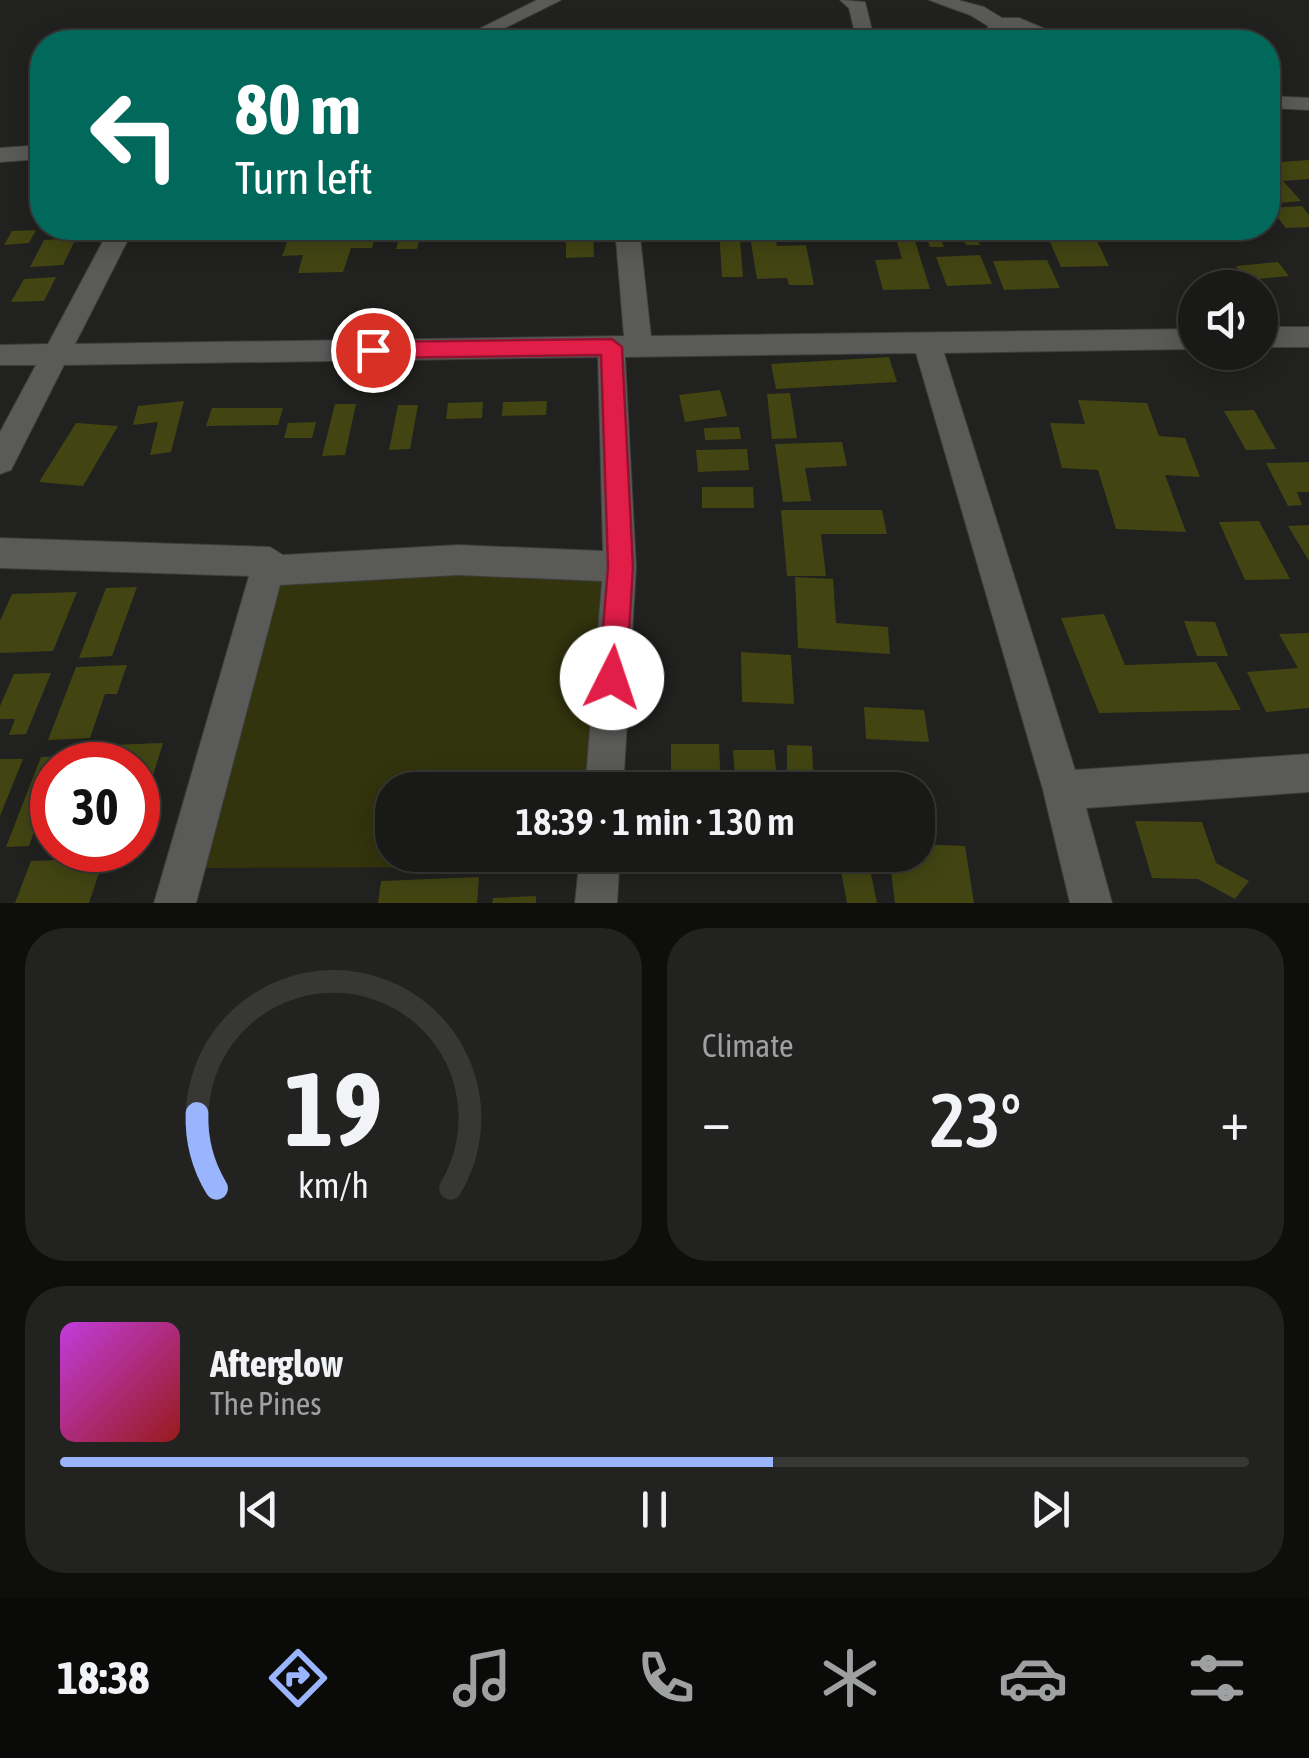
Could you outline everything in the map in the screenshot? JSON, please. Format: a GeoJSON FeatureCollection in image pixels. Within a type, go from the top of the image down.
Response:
{"type":"FeatureCollection","features":[{"type":"Feature","properties":{"kind":"street"},"geometry":{"type":"LineString","coordinates":[[489,30],[552,0]]}},
{"type":"Feature","properties":{"kind":"street"},"geometry":{"type":"LineString","coordinates":[[849,0],[858,6],[862,30]]}},
{"type":"Feature","properties":{"kind":"street"},"geometry":{"type":"LineString","coordinates":[[938,0],[977,12],[993,30]]}},
{"type":"Feature","properties":{"kind":"street"},"geometry":{"type":"LineString","coordinates":[[1004,30],[1019,24],[1033,30]]}},
{"type":"Feature","properties":{"kind":"street"},"geometry":{"type":"LineString","coordinates":[[1280,103],[1309,104]]}},
{"type":"Feature","properties":{"kind":"street"},"geometry":{"type":"LineString","coordinates":[[0,155],[30,153]]}},
{"type":"Feature","properties":{"kind":"street"},"geometry":{"type":"LineString","coordinates":[[0,462],[116,240]]}},
{"type":"Feature","properties":{"kind":"street"},"geometry":{"type":"LineString","coordinates":[[605,772],[620,567],[627,240]]}},
{"type":"Feature","properties":{"kind":"street"},"geometry":{"type":"LineString","coordinates":[[1278,338],[1309,337]]}},
{"type":"Feature","properties":{"kind":"street"},"geometry":{"type":"LineString","coordinates":[[0,356],[1178,338]]}},
{"type":"Feature","properties":{"kind":"street"},"geometry":{"type":"LineString","coordinates":[[927,343],[1062,790],[1091,903]]}},
{"type":"Feature","properties":{"kind":"street"},"geometry":{"type":"LineString","coordinates":[[0,554],[270,562],[175,903]]}},
{"type":"Feature","properties":{"kind":"street"},"geometry":{"type":"LineString","coordinates":[[268,570],[458,560],[620,567]]}},
{"type":"Feature","properties":{"kind":"street"},"geometry":{"type":"LineString","coordinates":[[1062,790],[1309,773]]}},
{"type":"Feature","properties":{"kind":"street"},"geometry":{"type":"LineString","coordinates":[[596,903],[599,872]]}},
{"type":"Feature","properties":{"kind":"shaded area"},"geometry":{"type":"Polygon","coordinates":[[[268,571],[603,575],[591,772],[375,772],[375,868],[202,868],[268,571]]]}},
{"type":"Feature","properties":{"kind":"building"},"geometry":{"type":"Polygon","coordinates":[[[1309,160],[1309,179],[1283,181],[1301,201],[1280,203],[1280,162],[1309,160]]]}},
{"type":"Feature","properties":{"kind":"building"},"geometry":{"type":"Polygon","coordinates":[[[1302,206],[1309,215],[1309,227],[1286,228],[1280,220],[1280,207],[1302,206]]]}},
{"type":"Feature","properties":{"kind":"building"},"geometry":{"type":"Polygon","coordinates":[[[30,230],[29,243],[4,245],[12,231],[30,230]]]}},
{"type":"Feature","properties":{"kind":"building"},"geometry":{"type":"Polygon","coordinates":[[[44,240],[75,240],[63,265],[30,267],[44,240]]]}},
{"type":"Feature","properties":{"kind":"building"},"geometry":{"type":"Polygon","coordinates":[[[288,240],[374,240],[372,248],[351,248],[343,272],[298,273],[303,255],[282,256],[288,240]]]}},
{"type":"Feature","properties":{"kind":"building"},"geometry":{"type":"Polygon","coordinates":[[[399,240],[419,240],[417,249],[396,249],[399,240]]]}},
{"type":"Feature","properties":{"kind":"building"},"geometry":{"type":"Polygon","coordinates":[[[566,240],[593,240],[594,257],[566,258],[566,240]]]}},
{"type":"Feature","properties":{"kind":"building"},"geometry":{"type":"Polygon","coordinates":[[[720,240],[740,240],[743,277],[722,277],[720,240]]]}},
{"type":"Feature","properties":{"kind":"building"},"geometry":{"type":"Polygon","coordinates":[[[750,240],[776,240],[777,246],[806,245],[814,285],[789,285],[787,278],[757,279],[750,240]]]}},
{"type":"Feature","properties":{"kind":"building"},"geometry":{"type":"Polygon","coordinates":[[[896,240],[915,240],[930,289],[883,290],[875,260],[902,259],[896,240]]]}},
{"type":"Feature","properties":{"kind":"building"},"geometry":{"type":"Polygon","coordinates":[[[927,240],[941,240],[944,247],[930,247],[927,240]]]}},
{"type":"Feature","properties":{"kind":"building"},"geometry":{"type":"Polygon","coordinates":[[[964,240],[978,240],[980,245],[966,245],[964,240]]]}},
{"type":"Feature","properties":{"kind":"building"},"geometry":{"type":"Polygon","coordinates":[[[1097,241],[1109,266],[1061,267],[1050,242],[1097,241]]]}},
{"type":"Feature","properties":{"kind":"building"},"geometry":{"type":"Polygon","coordinates":[[[980,255],[992,284],[947,286],[936,257],[980,255]]]}},
{"type":"Feature","properties":{"kind":"building"},"geometry":{"type":"Polygon","coordinates":[[[1047,260],[1060,288],[1004,290],[993,261],[1047,260]]]}},
{"type":"Feature","properties":{"kind":"building"},"geometry":{"type":"Polygon","coordinates":[[[1278,262],[1289,276],[1278,277],[1278,270],[1239,270],[1236,266],[1278,262]]]}},
{"type":"Feature","properties":{"kind":"building"},"geometry":{"type":"Polygon","coordinates":[[[56,277],[44,301],[11,302],[24,279],[56,277]]]}},
{"type":"Feature","properties":{"kind":"building"},"geometry":{"type":"Polygon","coordinates":[[[889,357],[897,382],[776,389],[771,364],[889,357]]]}},
{"type":"Feature","properties":{"kind":"building"},"geometry":{"type":"Polygon","coordinates":[[[720,390],[727,416],[685,422],[679,395],[720,390]]]}},
{"type":"Feature","properties":{"kind":"building"},"geometry":{"type":"Polygon","coordinates":[[[790,393],[797,438],[772,439],[767,394],[790,393]]]}},
{"type":"Feature","properties":{"kind":"building"},"geometry":{"type":"Polygon","coordinates":[[[1078,400],[1147,403],[1159,436],[1185,438],[1200,477],[1165,475],[1186,532],[1116,529],[1098,470],[1062,468],[1050,423],[1085,424],[1078,400]]]}},
{"type":"Feature","properties":{"kind":"building"},"geometry":{"type":"Polygon","coordinates":[[[184,401],[171,452],[150,455],[158,422],[133,425],[138,406],[184,401]]]}},
{"type":"Feature","properties":{"kind":"building"},"geometry":{"type":"Polygon","coordinates":[[[547,401],[546,415],[502,416],[503,402],[547,401]]]}},
{"type":"Feature","properties":{"kind":"building"},"geometry":{"type":"Polygon","coordinates":[[[483,402],[482,418],[446,419],[448,403],[483,402]]]}},
{"type":"Feature","properties":{"kind":"building"},"geometry":{"type":"Polygon","coordinates":[[[335,404],[356,404],[345,455],[322,456],[335,404]]]}},
{"type":"Feature","properties":{"kind":"building"},"geometry":{"type":"Polygon","coordinates":[[[398,405],[418,405],[410,449],[389,450],[398,405]]]}},
{"type":"Feature","properties":{"kind":"building"},"geometry":{"type":"Polygon","coordinates":[[[212,408],[283,408],[278,425],[206,426],[212,408]]]}},
{"type":"Feature","properties":{"kind":"building"},"geometry":{"type":"Polygon","coordinates":[[[1254,410],[1276,449],[1246,450],[1224,411],[1254,410]]]}},
{"type":"Feature","properties":{"kind":"building"},"geometry":{"type":"Polygon","coordinates":[[[316,422],[312,438],[284,438],[288,423],[316,422]]]}},
{"type":"Feature","properties":{"kind":"building"},"geometry":{"type":"Polygon","coordinates":[[[76,423],[118,426],[83,486],[39,482],[76,423]]]}},
{"type":"Feature","properties":{"kind":"building"},"geometry":{"type":"Polygon","coordinates":[[[739,427],[741,439],[705,440],[704,428],[739,427]]]}},
{"type":"Feature","properties":{"kind":"building"},"geometry":{"type":"Polygon","coordinates":[[[842,442],[847,466],[805,468],[811,501],[783,502],[775,444],[842,442]]]}},
{"type":"Feature","properties":{"kind":"building"},"geometry":{"type":"Polygon","coordinates":[[[747,449],[749,470],[698,472],[696,450],[747,449]]]}},
{"type":"Feature","properties":{"kind":"building"},"geometry":{"type":"Polygon","coordinates":[[[1309,462],[1309,492],[1297,492],[1302,505],[1288,506],[1266,463],[1309,462]]]}},
{"type":"Feature","properties":{"kind":"building"},"geometry":{"type":"Polygon","coordinates":[[[702,487],[753,487],[754,508],[702,508],[702,487]]]}},
{"type":"Feature","properties":{"kind":"building"},"geometry":{"type":"Polygon","coordinates":[[[781,510],[882,510],[887,534],[821,534],[826,576],[787,576],[781,510]]]}},
{"type":"Feature","properties":{"kind":"building"},"geometry":{"type":"Polygon","coordinates":[[[1259,521],[1290,579],[1245,580],[1219,522],[1259,521]]]}},
{"type":"Feature","properties":{"kind":"building"},"geometry":{"type":"Polygon","coordinates":[[[1309,525],[1309,561],[1288,526],[1309,525]]]}},
{"type":"Feature","properties":{"kind":"building"},"geometry":{"type":"Polygon","coordinates":[[[795,577],[833,579],[836,623],[888,627],[890,654],[798,648],[795,577]]]}},
{"type":"Feature","properties":{"kind":"building"},"geometry":{"type":"Polygon","coordinates":[[[137,587],[112,656],[79,658],[106,588],[137,587]]]}},
{"type":"Feature","properties":{"kind":"building"},"geometry":{"type":"Polygon","coordinates":[[[77,592],[53,651],[0,653],[0,621],[12,594],[77,592]]]}},
{"type":"Feature","properties":{"kind":"building"},"geometry":{"type":"Polygon","coordinates":[[[1104,614],[1125,665],[1216,662],[1241,710],[1099,713],[1061,618],[1104,614]]]}},
{"type":"Feature","properties":{"kind":"building"},"geometry":{"type":"Polygon","coordinates":[[[1184,621],[1215,622],[1228,656],[1197,656],[1184,621]]]}},
{"type":"Feature","properties":{"kind":"building"},"geometry":{"type":"Polygon","coordinates":[[[1309,633],[1309,708],[1266,712],[1247,672],[1298,668],[1279,634],[1309,633]]]}},
{"type":"Feature","properties":{"kind":"building"},"geometry":{"type":"Polygon","coordinates":[[[741,652],[791,655],[794,704],[742,702],[741,652]]]}},
{"type":"Feature","properties":{"kind":"building"},"geometry":{"type":"Polygon","coordinates":[[[127,665],[117,694],[105,694],[90,738],[48,740],[76,667],[127,665]]]}},
{"type":"Feature","properties":{"kind":"building"},"geometry":{"type":"Polygon","coordinates":[[[51,673],[26,734],[9,735],[15,719],[0,719],[0,706],[14,674],[51,673]]]}},
{"type":"Feature","properties":{"kind":"building"},"geometry":{"type":"Polygon","coordinates":[[[864,707],[924,710],[929,742],[866,739],[864,707]]]}},
{"type":"Feature","properties":{"kind":"building"},"geometry":{"type":"Polygon","coordinates":[[[671,744],[719,744],[720,772],[671,772],[671,744]]]}},
{"type":"Feature","properties":{"kind":"building"},"geometry":{"type":"Polygon","coordinates":[[[787,745],[812,746],[813,772],[787,772],[787,745]]]}},
{"type":"Feature","properties":{"kind":"building"},"geometry":{"type":"Polygon","coordinates":[[[733,750],[774,750],[776,772],[735,772],[733,750]]]}},
{"type":"Feature","properties":{"kind":"building"},"geometry":{"type":"Polygon","coordinates":[[[0,759],[23,759],[0,816],[0,759]]]}},
{"type":"Feature","properties":{"kind":"building"},"geometry":{"type":"Polygon","coordinates":[[[30,785],[29,846],[6,847],[30,785]]]}},
{"type":"Feature","properties":{"kind":"building"},"geometry":{"type":"Polygon","coordinates":[[[1135,821],[1202,822],[1216,863],[1249,881],[1235,899],[1198,879],[1152,878],[1135,821]]]}},
{"type":"Feature","properties":{"kind":"building"},"geometry":{"type":"Polygon","coordinates":[[[935,845],[965,846],[974,903],[895,903],[891,872],[935,872],[935,845]]]}},
{"type":"Feature","properties":{"kind":"building"},"geometry":{"type":"Polygon","coordinates":[[[30,864],[30,872],[99,872],[89,903],[15,903],[30,864]]]}},
{"type":"Feature","properties":{"kind":"building"},"geometry":{"type":"Polygon","coordinates":[[[841,872],[871,872],[877,903],[847,903],[841,872]]]}},
{"type":"Feature","properties":{"kind":"building"},"geometry":{"type":"Polygon","coordinates":[[[479,877],[477,903],[378,903],[381,881],[479,877]]]}},
{"type":"Feature","properties":{"kind":"building"},"geometry":{"type":"Polygon","coordinates":[[[536,896],[536,903],[492,903],[493,898],[536,896]]]}},
{"type":"Feature","properties":{"kind":"route"},"geometry":{"type":"LineString","coordinates":[[373,350],[612,347],[620,567],[612,678]]}}]}
